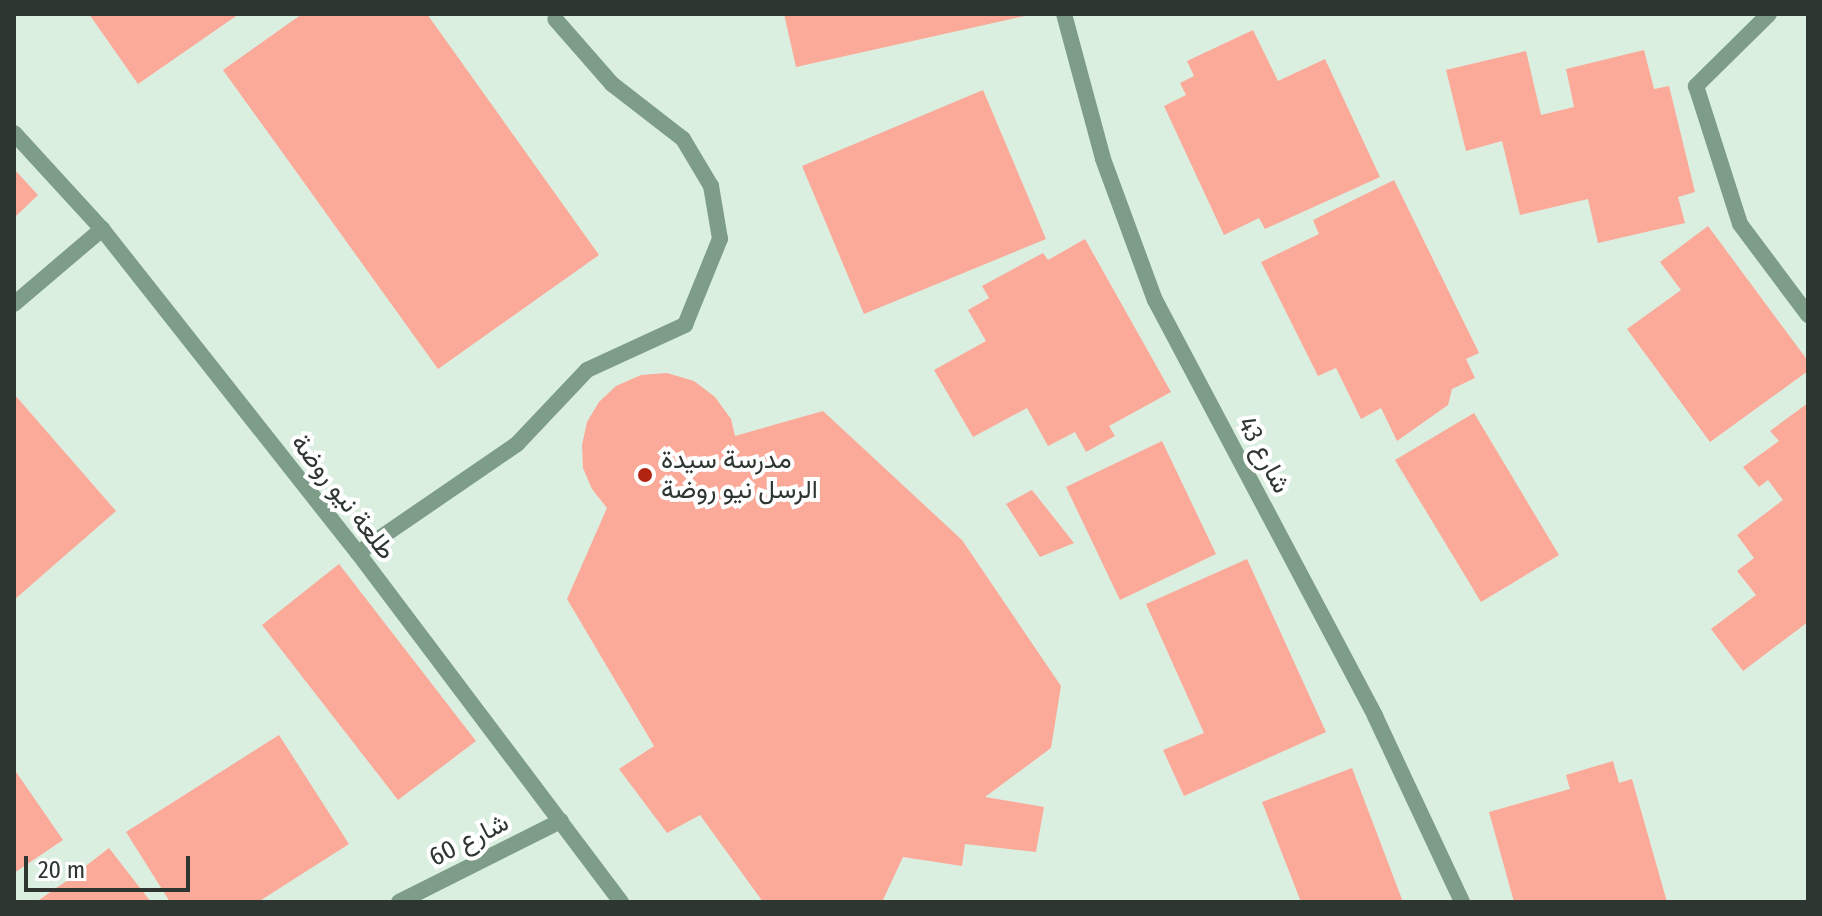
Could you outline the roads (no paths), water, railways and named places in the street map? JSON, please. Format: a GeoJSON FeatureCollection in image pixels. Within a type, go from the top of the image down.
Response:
{"type":"FeatureCollection","features":[{"type":"Feature","properties":{"kind":"street"},"geometry":{"type":"LineString","coordinates":[[1769,14],[1696,86],[1740,224],[1808,315]]}},
{"type":"Feature","properties":{"kind":"street","name":"شارع 43"},"geometry":{"type":"LineString","coordinates":[[1066,15],[1103,159],[1155,300],[1375,716],[1462,902]]}},
{"type":"Feature","properties":{"kind":"street"},"geometry":{"type":"LineString","coordinates":[[358,553],[517,444],[587,370],[685,325],[720,239],[711,186],[683,139],[612,84],[555,19]]}},
{"type":"Feature","properties":{"kind":"street","name":"طلعة نيو روضة"},"geometry":{"type":"LineString","coordinates":[[14,133],[102,229],[358,553],[621,902]]}},
{"type":"Feature","properties":{"kind":"street"},"geometry":{"type":"LineString","coordinates":[[14,304],[102,229]]}},
{"type":"Feature","properties":{"kind":"street","name":"شارع 60"},"geometry":{"type":"LineString","coordinates":[[399,902],[561,821]]}},
{"type":"Feature","properties":{"kind":"place","name":"مدرسة سيدة الرسل نيو روضة"},"geometry":{"type":"Point","coordinates":[645,475]}}]}
